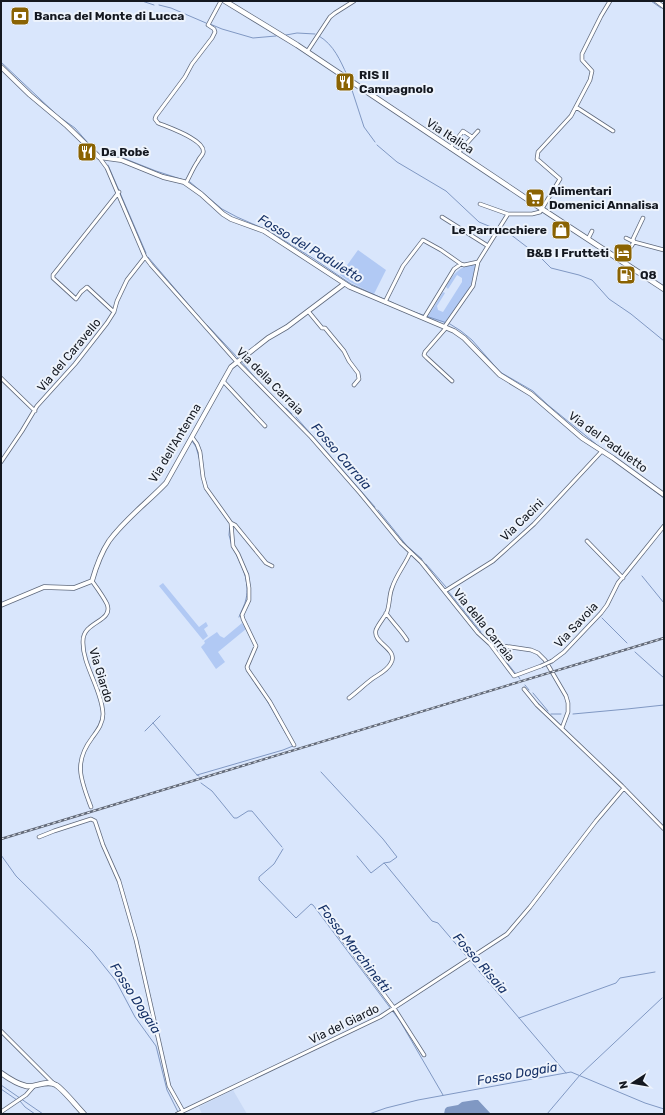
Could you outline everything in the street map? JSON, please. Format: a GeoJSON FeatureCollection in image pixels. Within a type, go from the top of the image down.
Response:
{"type":"FeatureCollection","features":[{"type":"Feature","properties":{"kind":"main road","name":"Via Italica"},"geometry":{"type":"LineString","coordinates":[[225,1],[307,52],[664,289]]}},
{"type":"Feature","properties":{"kind":"main road"},"geometry":{"type":"LineString","coordinates":[[1,1073],[20,1084],[34,1086],[43,1084],[56,1085],[84,1114]]}},
{"type":"Feature","properties":{"kind":"street"},"geometry":{"type":"LineString","coordinates":[[187,181],[203,154],[203,147],[186,135],[158,123],[155,119],[185,77],[192,64],[212,38],[215,32],[208,23],[221,1]]}},
{"type":"Feature","properties":{"kind":"street"},"geometry":{"type":"LineString","coordinates":[[307,52],[330,17],[354,1]]}},
{"type":"Feature","properties":{"kind":"street"},"geometry":{"type":"LineString","coordinates":[[480,204],[508,214],[532,214],[540,212],[542,209],[560,179],[538,159],[538,152],[571,116],[593,73],[591,68],[582,60],[582,54],[610,1]]}},
{"type":"Feature","properties":{"kind":"street"},"geometry":{"type":"LineString","coordinates":[[656,1],[664,7]]}},
{"type":"Feature","properties":{"kind":"street"},"geometry":{"type":"LineString","coordinates":[[1,67],[30,95],[67,126],[99,158]]}},
{"type":"Feature","properties":{"kind":"street"},"geometry":{"type":"LineString","coordinates":[[576,107],[613,131]]}},
{"type":"Feature","properties":{"kind":"street"},"geometry":{"type":"LineString","coordinates":[[450,148],[463,131],[472,137]]}},
{"type":"Feature","properties":{"kind":"street"},"geometry":{"type":"LineString","coordinates":[[458,153],[478,131]]}},
{"type":"Feature","properties":{"kind":"street","name":"Via del Paduletto"},"geometry":{"type":"LineString","coordinates":[[99,158],[121,160],[163,177],[187,181],[223,214],[231,219],[264,231],[344,284],[445,326],[464,338],[500,375],[532,394],[582,438],[664,495]]}},
{"type":"Feature","properties":{"kind":"street","name":"Via della Carraia"},"geometry":{"type":"LineString","coordinates":[[99,158],[107,168],[119,192],[146,257],[151,265],[237,362],[311,437],[360,493],[400,543],[421,562],[478,633],[490,644],[514,676]]}},
{"type":"Feature","properties":{"kind":"street"},"geometry":{"type":"LineString","coordinates":[[114,312],[87,287],[76,299],[53,278],[53,275],[119,192]]}},
{"type":"Feature","properties":{"kind":"street"},"geometry":{"type":"LineString","coordinates":[[452,381],[424,355],[425,352],[444,329],[473,286],[478,262],[508,214]]}},
{"type":"Feature","properties":{"kind":"street"},"geometry":{"type":"LineString","coordinates":[[442,217],[488,246]]}},
{"type":"Feature","properties":{"kind":"street"},"geometry":{"type":"LineString","coordinates":[[622,261],[634,242],[633,239],[643,218]]}},
{"type":"Feature","properties":{"kind":"street"},"geometry":{"type":"LineString","coordinates":[[588,239],[592,231]]}},
{"type":"Feature","properties":{"kind":"street"},"geometry":{"type":"LineString","coordinates":[[626,238],[634,242],[664,250]]}},
{"type":"Feature","properties":{"kind":"street"},"geometry":{"type":"LineString","coordinates":[[385,302],[403,266],[423,240],[460,264],[464,265],[478,262]]}},
{"type":"Feature","properties":{"kind":"street","name":"Via del Caravello"},"geometry":{"type":"LineString","coordinates":[[1,462],[38,406],[75,364],[108,323],[114,312],[116,301],[127,280],[146,257]]}},
{"type":"Feature","properties":{"kind":"street"},"geometry":{"type":"LineString","coordinates":[[424,318],[454,269],[460,264]]}},
{"type":"Feature","properties":{"kind":"street","name":"Via dell'Antenna"},"geometry":{"type":"LineString","coordinates":[[92,581],[108,542],[118,529],[153,497],[166,482],[231,367],[268,338],[287,327],[344,284]]}},
{"type":"Feature","properties":{"kind":"street"},"geometry":{"type":"LineString","coordinates":[[308,311],[322,328],[325,328],[344,350],[360,379],[354,385]]}},
{"type":"Feature","properties":{"kind":"street"},"geometry":{"type":"LineString","coordinates":[[1,378],[35,411]]}},
{"type":"Feature","properties":{"kind":"street"},"geometry":{"type":"LineString","coordinates":[[223,381],[265,426]]}},
{"type":"Feature","properties":{"kind":"street"},"geometry":{"type":"LineString","coordinates":[[192,437],[200,452],[206,488],[231,523],[235,525],[266,563],[272,566]]}},
{"type":"Feature","properties":{"kind":"street","name":"Via Cacini"},"geometry":{"type":"LineString","coordinates":[[445,591],[493,561],[534,524],[602,451]]}},
{"type":"Feature","properties":{"kind":"street"},"geometry":{"type":"LineString","coordinates":[[231,523],[233,546],[249,582],[249,600],[242,615],[256,646],[247,667],[270,702],[294,745]]}},
{"type":"Feature","properties":{"kind":"street","name":"Via Savoia"},"geometry":{"type":"LineString","coordinates":[[514,676],[552,661],[564,652],[601,613],[618,584],[664,526]]}},
{"type":"Feature","properties":{"kind":"street"},"geometry":{"type":"LineString","coordinates":[[587,541],[623,578]]}},
{"type":"Feature","properties":{"kind":"street"},"geometry":{"type":"LineString","coordinates":[[349,698],[372,679],[382,673],[392,663],[393,657],[391,652],[378,639],[376,630],[388,610],[391,590],[396,577],[404,566],[410,553]]}},
{"type":"Feature","properties":{"kind":"street"},"geometry":{"type":"LineString","coordinates":[[1,605],[44,587],[74,588],[92,581]]}},
{"type":"Feature","properties":{"kind":"street","name":"Via Giardo"},"geometry":{"type":"LineString","coordinates":[[91,807],[83,784],[80,765],[83,752],[100,726],[103,719],[103,712],[84,652],[83,638],[84,634],[90,627],[105,617],[108,611],[106,604],[92,581]]}},
{"type":"Feature","properties":{"kind":"street"},"geometry":{"type":"LineString","coordinates":[[386,613],[400,629],[407,640]]}},
{"type":"Feature","properties":{"kind":"street"},"geometry":{"type":"LineString","coordinates":[[391,620],[395,617]]}},
{"type":"Feature","properties":{"kind":"street","name":"Via della Carraia"},"geometry":{"type":"LineString","coordinates":[[490,644],[531,650],[545,660],[566,696],[568,703],[568,712],[562,728]]}},
{"type":"Feature","properties":{"kind":"street"},"geometry":{"type":"LineString","coordinates":[[524,689],[538,705],[664,829]]}},
{"type":"Feature","properties":{"kind":"street","name":"Via del Giardo"},"geometry":{"type":"LineString","coordinates":[[39,837],[94,819],[118,881],[136,940],[169,1086],[180,1112],[350,1032],[392,1009],[472,958],[512,930],[596,821],[624,788]]}},
{"type":"Feature","properties":{"kind":"street"},"geometry":{"type":"LineString","coordinates":[[336,930],[424,1055]]}},
{"type":"Feature","properties":{"kind":"street"},"geometry":{"type":"LineString","coordinates":[[1,1031],[56,1085]]}},
{"type":"Feature","properties":{"kind":"street"},"geometry":{"type":"LineString","coordinates":[[1,1112],[26,1095],[34,1086]]}},
{"type":"Feature","properties":{"kind":"shaded area"},"geometry":{"type":"Polygon","coordinates":[[[358,250],[386,270],[374,294],[350,282],[340,275],[358,250]]]}},
{"type":"Feature","properties":{"kind":"shaded area"},"geometry":{"type":"Polygon","coordinates":[[[472,264],[475,265],[473,280],[465,296],[445,323],[427,318],[443,292],[445,293],[437,306],[438,310],[443,312],[462,282],[462,278],[457,275],[448,289],[446,287],[448,283],[453,275],[460,269],[472,264]]]}},
{"type":"Feature","properties":{"kind":"shaded area"},"geometry":{"type":"Polygon","coordinates":[[[163,583],[199,627],[206,622],[208,626],[204,629],[208,636],[203,640],[159,586],[163,583]]]}},
{"type":"Feature","properties":{"kind":"shaded area"},"geometry":{"type":"Polygon","coordinates":[[[242,623],[246,629],[218,652],[225,662],[216,669],[201,647],[205,643],[204,641],[217,632],[224,638],[242,623]]]}},
{"type":"Feature","properties":{"kind":"shaded area"},"geometry":{"type":"Polygon","coordinates":[[[233,1090],[247,1114],[202,1114],[199,1107],[233,1090]]]}},
{"type":"Feature","properties":{"kind":"shaded area"},"geometry":{"type":"Polygon","coordinates":[[[478,1100],[491,1114],[444,1114],[447,1107],[458,1105],[462,1102],[478,1100]]]}},
{"type":"Feature","properties":{"kind":"waterway"},"geometry":{"type":"LineString","coordinates":[[142,1],[154,5]]}},
{"type":"Feature","properties":{"kind":"waterway"},"geometry":{"type":"LineString","coordinates":[[651,1],[661,8]]}},
{"type":"Feature","properties":{"kind":"waterway"},"geometry":{"type":"LineString","coordinates":[[159,5],[171,8],[206,23]]}},
{"type":"Feature","properties":{"kind":"waterway"},"geometry":{"type":"LineString","coordinates":[[210,24],[253,38],[276,36]]}},
{"type":"Feature","properties":{"kind":"waterway"},"geometry":{"type":"LineString","coordinates":[[286,35],[297,33],[315,34]]}},
{"type":"Feature","properties":{"kind":"waterway"},"geometry":{"type":"LineString","coordinates":[[319,36],[333,48],[347,75]]}},
{"type":"Feature","properties":{"kind":"waterway","name":"Fosso del Paduletto"},"geometry":{"type":"LineString","coordinates":[[1,62],[58,116],[75,128],[88,143]]}},
{"type":"Feature","properties":{"kind":"waterway"},"geometry":{"type":"LineString","coordinates":[[351,87],[364,127],[375,142]]}},
{"type":"Feature","properties":{"kind":"waterway"},"geometry":{"type":"LineString","coordinates":[[377,145],[397,162],[446,191],[479,222],[496,229]]}},
{"type":"Feature","properties":{"kind":"waterway","name":"Fosso del Paduletto"},"geometry":{"type":"LineString","coordinates":[[100,155],[118,156],[156,171],[190,182],[222,209],[269,231],[351,284],[384,299]]}},
{"type":"Feature","properties":{"kind":"waterway","name":"Fosso Carraia"},"geometry":{"type":"LineString","coordinates":[[108,165],[146,253]]}},
{"type":"Feature","properties":{"kind":"waterway"},"geometry":{"type":"LineString","coordinates":[[501,230],[510,234],[540,257],[551,268],[592,280],[609,299],[631,314],[664,341]]}},
{"type":"Feature","properties":{"kind":"waterway","name":"Fosso Carraia"},"geometry":{"type":"LineString","coordinates":[[148,257],[200,318]]}},
{"type":"Feature","properties":{"kind":"waterway","name":"Fosso del Paduletto"},"geometry":{"type":"LineString","coordinates":[[389,301],[395,304]]}},
{"type":"Feature","properties":{"kind":"waterway","name":"Fosso del Paduletto"},"geometry":{"type":"LineString","coordinates":[[411,311],[450,324],[461,331],[472,340],[500,372],[533,391],[602,449]]}},
{"type":"Feature","properties":{"kind":"waterway","name":"Fosso Carraia"},"geometry":{"type":"LineString","coordinates":[[207,325],[238,358]]}},
{"type":"Feature","properties":{"kind":"waterway","name":"Fosso Carraia"},"geometry":{"type":"LineString","coordinates":[[241,361],[257,380]]}},
{"type":"Feature","properties":{"kind":"waterway","name":"Fosso Carraia"},"geometry":{"type":"LineString","coordinates":[[272,395],[282,405]]}},
{"type":"Feature","properties":{"kind":"waterway","name":"Fosso Carraia"},"geometry":{"type":"LineString","coordinates":[[286,408],[292,414]]}},
{"type":"Feature","properties":{"kind":"waterway","name":"Fosso Carraia"},"geometry":{"type":"LineString","coordinates":[[296,417],[375,507]]}},
{"type":"Feature","properties":{"kind":"waterway"},"geometry":{"type":"LineString","coordinates":[[192,441],[196,447],[200,461]]}},
{"type":"Feature","properties":{"kind":"waterway","name":"Fosso del Paduletto"},"geometry":{"type":"LineString","coordinates":[[613,460],[664,498]]}},
{"type":"Feature","properties":{"kind":"waterway"},"geometry":{"type":"LineString","coordinates":[[218,507],[230,524],[229,535],[232,546]]}},
{"type":"Feature","properties":{"kind":"waterway","name":"Fosso Carraia"},"geometry":{"type":"LineString","coordinates":[[378,510],[407,546],[422,559]]}},
{"type":"Feature","properties":{"kind":"waterway"},"geometry":{"type":"LineString","coordinates":[[234,550],[242,568],[247,586],[245,601],[239,617]]}},
{"type":"Feature","properties":{"kind":"waterway","name":"Fosso Carraia"},"geometry":{"type":"LineString","coordinates":[[426,564],[446,587]]}},
{"type":"Feature","properties":{"kind":"waterway"},"geometry":{"type":"LineString","coordinates":[[642,576],[664,603]]}},
{"type":"Feature","properties":{"kind":"waterway","name":"Fosso Carraia"},"geometry":{"type":"LineString","coordinates":[[448,591],[481,632]]}},
{"type":"Feature","properties":{"kind":"waterway"},"geometry":{"type":"LineString","coordinates":[[602,618],[627,643]]}},
{"type":"Feature","properties":{"kind":"waterway"},"geometry":{"type":"LineString","coordinates":[[635,652],[664,678]]}},
{"type":"Feature","properties":{"kind":"waterway","name":"Fosso Carraia"},"geometry":{"type":"LineString","coordinates":[[500,654],[516,674]]}},
{"type":"Feature","properties":{"kind":"waterway"},"geometry":{"type":"LineString","coordinates":[[252,679],[265,697],[286,734]]}},
{"type":"Feature","properties":{"kind":"waterway","name":"Fosso Carraia"},"geometry":{"type":"LineString","coordinates":[[525,685],[529,690]]}},
{"type":"Feature","properties":{"kind":"waterway","name":"Fosso Carraia"},"geometry":{"type":"LineString","coordinates":[[533,693],[548,711]]}},
{"type":"Feature","properties":{"kind":"waterway","name":"Fosso Carraia"},"geometry":{"type":"LineString","coordinates":[[573,714],[664,705]]}},
{"type":"Feature","properties":{"kind":"waterway","name":"Fosso Carraia"},"geometry":{"type":"LineString","coordinates":[[551,714],[561,714]]}},
{"type":"Feature","properties":{"kind":"waterway","name":"Fosso Marchinetti"},"geometry":{"type":"LineString","coordinates":[[145,731],[160,716]]}},
{"type":"Feature","properties":{"kind":"waterway","name":"Fosso Marchinetti"},"geometry":{"type":"LineString","coordinates":[[153,723],[199,776]]}},
{"type":"Feature","properties":{"kind":"waterway"},"geometry":{"type":"LineString","coordinates":[[197,775],[293,746]]}},
{"type":"Feature","properties":{"kind":"waterway","name":"Fosso Risaia"},"geometry":{"type":"LineString","coordinates":[[321,772],[383,839],[397,857],[390,862],[384,863]]}},
{"type":"Feature","properties":{"kind":"waterway","name":"Fosso Marchinetti"},"geometry":{"type":"LineString","coordinates":[[201,783],[212,791],[234,818],[237,818],[248,811],[252,811],[282,847]]}},
{"type":"Feature","properties":{"kind":"waterway","name":"Fosso Marchinetti"},"geometry":{"type":"LineString","coordinates":[[283,849],[274,864],[259,877],[259,880],[296,918],[311,904],[313,905],[400,1021],[443,1095]]}},
{"type":"Feature","properties":{"kind":"waterway","name":"Fosso Dogaia"},"geometry":{"type":"LineString","coordinates":[[1,855],[16,876],[92,951],[116,981],[135,1017],[156,1046],[167,1090],[178,1112]]}},
{"type":"Feature","properties":{"kind":"waterway","name":"Fosso Risaia"},"geometry":{"type":"LineString","coordinates":[[357,856],[371,873],[384,863],[386,865],[432,921],[438,923],[566,1073]]}},
{"type":"Feature","properties":{"kind":"waterway"},"geometry":{"type":"LineString","coordinates":[[519,1018],[616,983],[620,978],[655,972]]}},
{"type":"Feature","properties":{"kind":"waterway"},"geometry":{"type":"LineString","coordinates":[[547,1114],[580,1075],[662,998]]}},
{"type":"Feature","properties":{"kind":"waterway","name":"Fosso Dogaia"},"geometry":{"type":"LineString","coordinates":[[369,1114],[418,1100],[571,1072],[645,1103],[664,1109]]}},
{"type":"Feature","properties":{"kind":"waterway"},"geometry":{"type":"LineString","coordinates":[[1,1085],[43,1114]]}},
{"type":"Feature","properties":{"kind":"waterway"},"geometry":{"type":"LineString","coordinates":[[1,1089],[17,1100]]}},
{"type":"Feature","properties":{"kind":"waterway"},"geometry":{"type":"LineString","coordinates":[[20,1101],[25,1107],[35,1114]]}},
{"type":"Feature","properties":{"kind":"railway"},"geometry":{"type":"LineString","coordinates":[[1,839],[664,638]]}},
{"type":"Feature","properties":{"kind":"place","name":"Banca del Monte di Lucca"},"geometry":{"type":"Point","coordinates":[20,16]}},
{"type":"Feature","properties":{"kind":"place","name":"RIS Il Campagnolo"},"geometry":{"type":"Point","coordinates":[345,82]}},
{"type":"Feature","properties":{"kind":"place","name":"Da Robè"},"geometry":{"type":"Point","coordinates":[87,152]}},
{"type":"Feature","properties":{"kind":"place","name":"Alimentari Domenici Annalisa"},"geometry":{"type":"Point","coordinates":[535,198]}},
{"type":"Feature","properties":{"kind":"place","name":"Le Parrucchiere"},"geometry":{"type":"Point","coordinates":[561,230]}},
{"type":"Feature","properties":{"kind":"place","name":"B&B I Frutteti"},"geometry":{"type":"Point","coordinates":[623,253]}},
{"type":"Feature","properties":{"kind":"place","name":"Q8"},"geometry":{"type":"Point","coordinates":[626,275]}}]}
